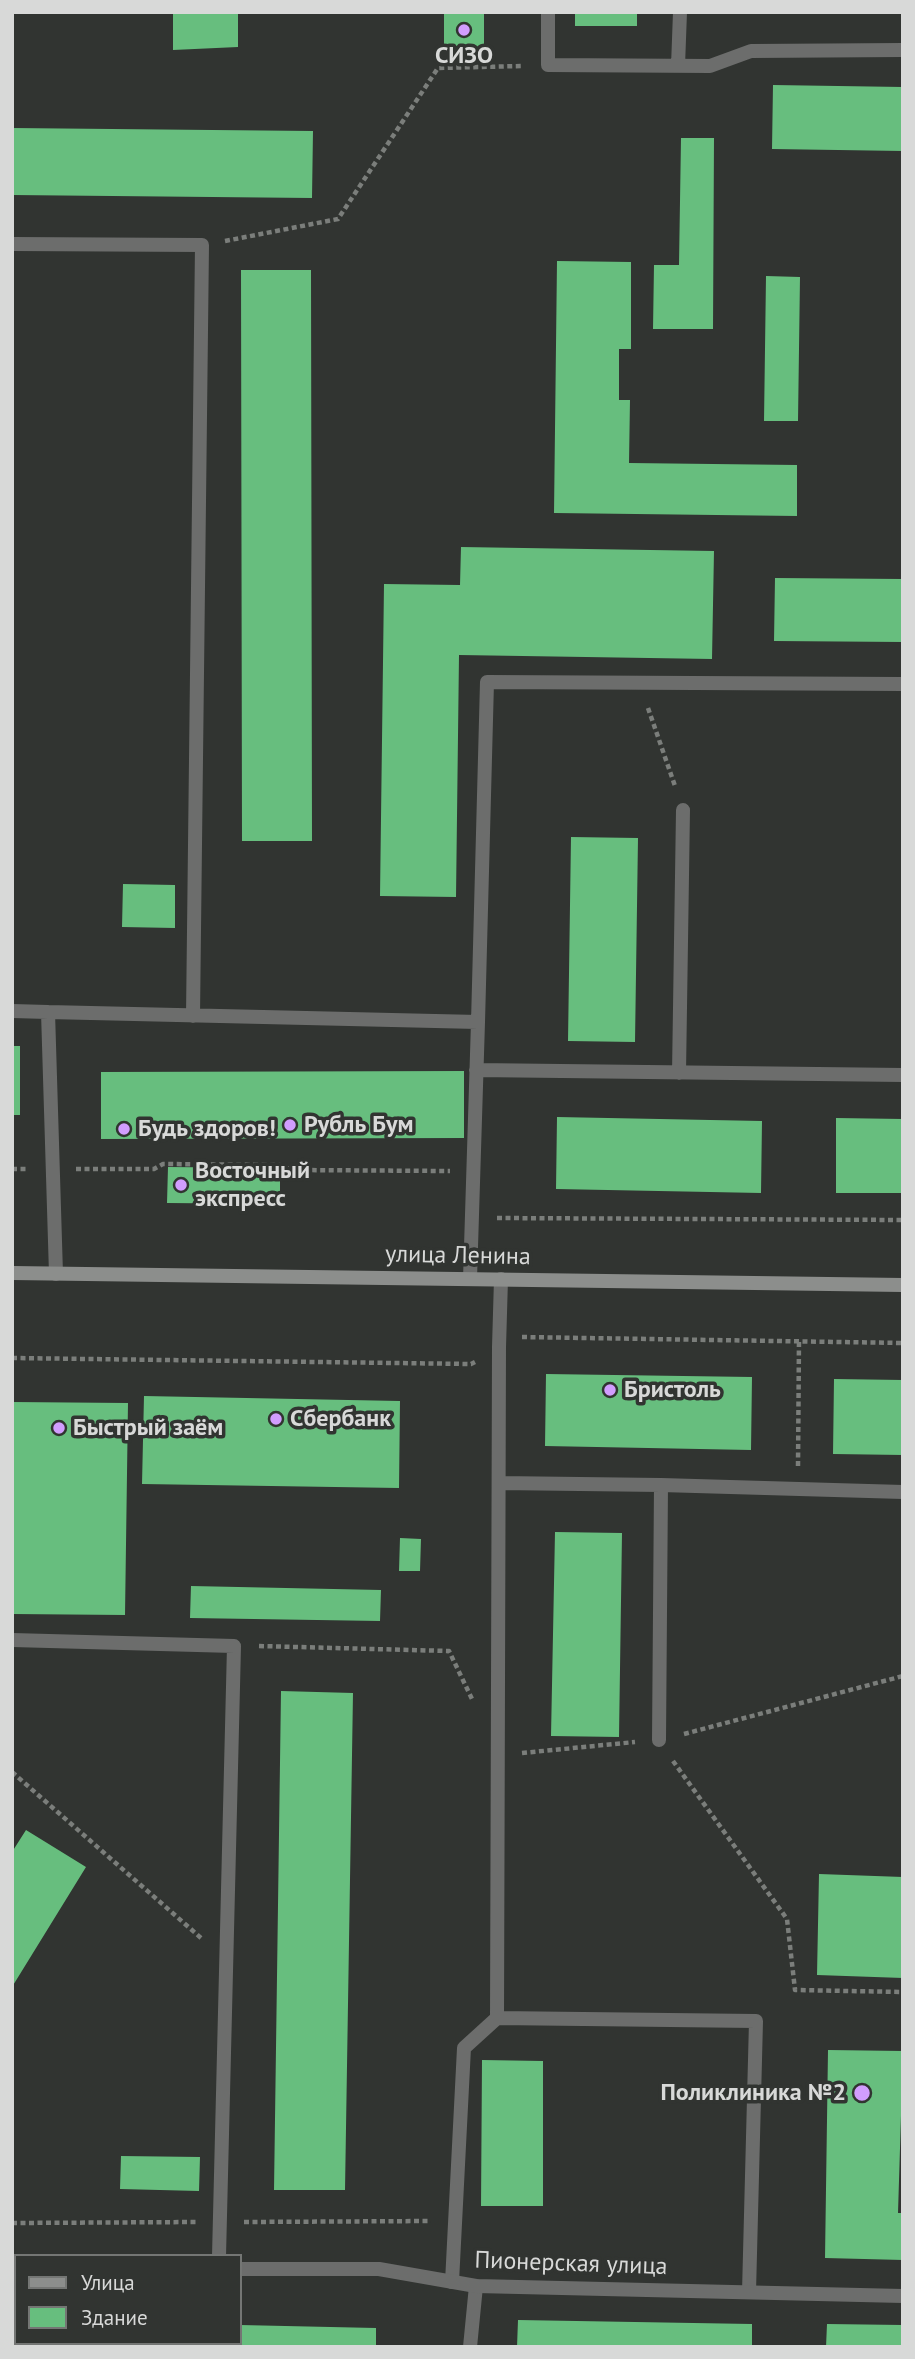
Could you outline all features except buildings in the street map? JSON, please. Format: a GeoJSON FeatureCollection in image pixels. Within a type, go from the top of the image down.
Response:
{"type":"FeatureCollection","features":[{"type":"Feature","properties":{"kind":"main road","name":"улица Ленина"},"geometry":{"type":"LineString","coordinates":[[12,1273],[903,1286]]}},
{"type":"Feature","properties":{"kind":"street"},"geometry":{"type":"LineString","coordinates":[[548,12],[548,65],[710,66],[751,51],[903,50]]}},
{"type":"Feature","properties":{"kind":"street"},"geometry":{"type":"LineString","coordinates":[[678,66],[680,12]]}},
{"type":"Feature","properties":{"kind":"street"},"geometry":{"type":"LineString","coordinates":[[12,244],[202,246],[193,1016]]}},
{"type":"Feature","properties":{"kind":"street"},"geometry":{"type":"LineString","coordinates":[[470,1279],[487,682],[903,684]]}},
{"type":"Feature","properties":{"kind":"street"},"geometry":{"type":"LineString","coordinates":[[679,1073],[683,810]]}},
{"type":"Feature","properties":{"kind":"street"},"geometry":{"type":"LineString","coordinates":[[12,1011],[478,1022]]}},
{"type":"Feature","properties":{"kind":"street"},"geometry":{"type":"LineString","coordinates":[[48,1012],[56,1274]]}},
{"type":"Feature","properties":{"kind":"street"},"geometry":{"type":"LineString","coordinates":[[476,1070],[903,1075]]}},
{"type":"Feature","properties":{"kind":"street"},"geometry":{"type":"LineString","coordinates":[[497,2018],[501,1279]]}},
{"type":"Feature","properties":{"kind":"street"},"geometry":{"type":"LineString","coordinates":[[499,1483],[903,1492]]}},
{"type":"Feature","properties":{"kind":"street"},"geometry":{"type":"LineString","coordinates":[[659,1740],[661,1485]]}},
{"type":"Feature","properties":{"kind":"street"},"geometry":{"type":"LineString","coordinates":[[12,1640],[234,1646],[219,2254]]}},
{"type":"Feature","properties":{"kind":"street"},"geometry":{"type":"LineString","coordinates":[[452,2282],[464,2048],[497,2018],[756,2021],[749,2292]]}},
{"type":"Feature","properties":{"kind":"street","name":"Пионерская улица"},"geometry":{"type":"LineString","coordinates":[[242,2269],[379,2269],[477,2286],[903,2295]]}},
{"type":"Feature","properties":{"kind":"street"},"geometry":{"type":"LineString","coordinates":[[470,2347],[477,2286]]}},
{"type":"Feature","properties":{"kind":"path"},"geometry":{"type":"LineString","coordinates":[[202,246],[338,219],[438,68],[548,65]]}},
{"type":"Feature","properties":{"kind":"path"},"geometry":{"type":"LineString","coordinates":[[640,683],[683,810]]}},
{"type":"Feature","properties":{"kind":"path"},"geometry":{"type":"LineString","coordinates":[[12,1169],[154,1170],[163,1164],[176,1164],[280,1165],[292,1170],[472,1171]]}},
{"type":"Feature","properties":{"kind":"path"},"geometry":{"type":"LineString","coordinates":[[472,1218],[903,1220]]}},
{"type":"Feature","properties":{"kind":"path"},"geometry":{"type":"LineString","coordinates":[[12,1358],[471,1364],[524,1336],[903,1343]]}},
{"type":"Feature","properties":{"kind":"path"},"geometry":{"type":"LineString","coordinates":[[798,1488],[799,1339]]}},
{"type":"Feature","properties":{"kind":"path"},"geometry":{"type":"LineString","coordinates":[[234,1646],[449,1651],[477,1709]]}},
{"type":"Feature","properties":{"kind":"path"},"geometry":{"type":"LineString","coordinates":[[498,1755],[659,1740],[903,1676]]}},
{"type":"Feature","properties":{"kind":"path"},"geometry":{"type":"LineString","coordinates":[[659,1740],[787,1919],[795,1990],[903,1992]]}},
{"type":"Feature","properties":{"kind":"path"},"geometry":{"type":"LineString","coordinates":[[12,1772],[226,1959]]}},
{"type":"Feature","properties":{"kind":"place","name":"СИЗО"},"geometry":{"type":"Point","coordinates":[464,30]}},
{"type":"Feature","properties":{"kind":"place","name":"Рубль Бум"},"geometry":{"type":"Point","coordinates":[290,1125]}},
{"type":"Feature","properties":{"kind":"place","name":"Будь здоров!"},"geometry":{"type":"Point","coordinates":[124,1129]}},
{"type":"Feature","properties":{"kind":"place","name":"Восточный экспресс"},"geometry":{"type":"Point","coordinates":[181,1185]}},
{"type":"Feature","properties":{"kind":"place","name":"Бристоль"},"geometry":{"type":"Point","coordinates":[610,1390]}},
{"type":"Feature","properties":{"kind":"place","name":"Сбербанк"},"geometry":{"type":"Point","coordinates":[276,1419]}},
{"type":"Feature","properties":{"kind":"place","name":"Быстрый заём"},"geometry":{"type":"Point","coordinates":[59,1428]}},
{"type":"Feature","properties":{"kind":"place","name":"Поликлиника №2"},"geometry":{"type":"Point","coordinates":[862,2093]}}]}
